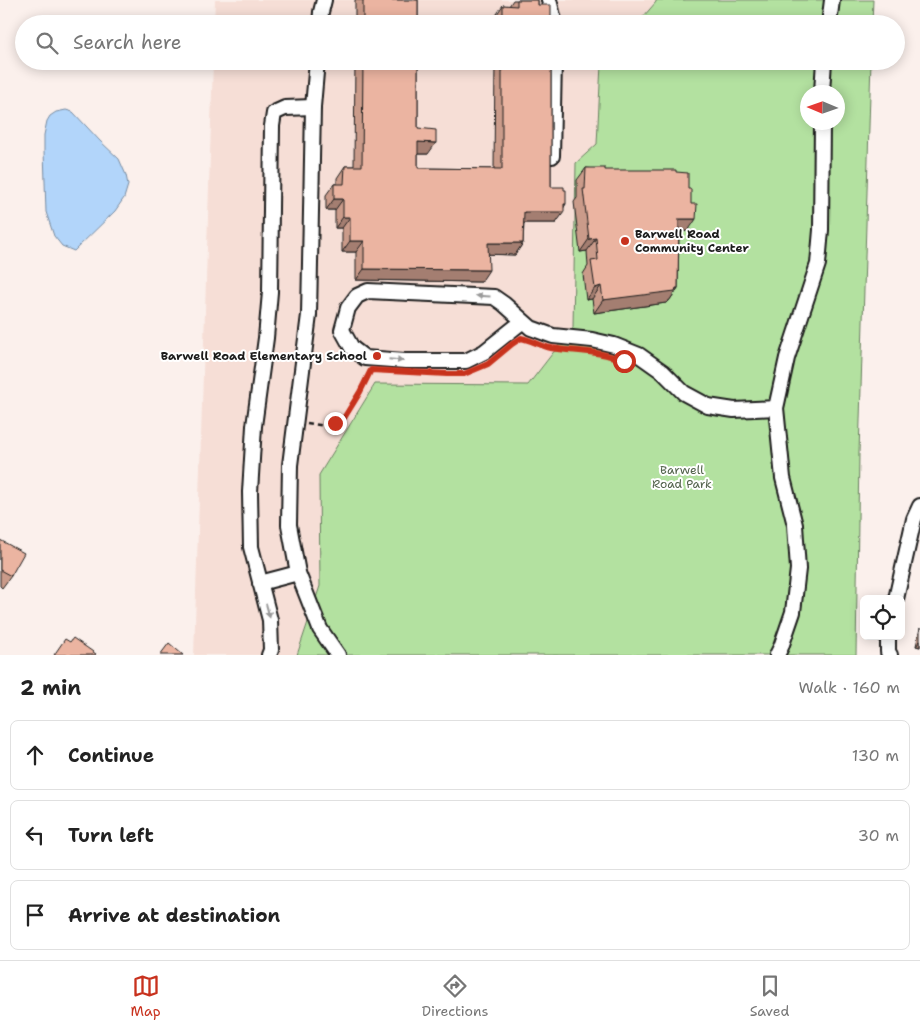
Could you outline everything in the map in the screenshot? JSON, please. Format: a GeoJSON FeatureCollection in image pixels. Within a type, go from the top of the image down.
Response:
{"type":"FeatureCollection","features":[{"type":"Feature","properties":{"kind":"street"},"geometry":{"type":"LineString","coordinates":[[321,15],[324,0]]}},
{"type":"Feature","properties":{"kind":"street"},"geometry":{"type":"LineString","coordinates":[[549,0],[553,15]]}},
{"type":"Feature","properties":{"kind":"street"},"geometry":{"type":"LineString","coordinates":[[830,15],[832,0]]}},
{"type":"Feature","properties":{"kind":"street"},"geometry":{"type":"LineString","coordinates":[[316,70],[313,107],[309,315],[290,465],[290,525],[298,573],[320,629],[338,655]]}},
{"type":"Feature","properties":{"kind":"street"},"geometry":{"type":"LineString","coordinates":[[552,156],[554,70]]}},
{"type":"Feature","properties":{"kind":"street"},"geometry":{"type":"LineString","coordinates":[[822,85],[823,70]]}},
{"type":"Feature","properties":{"kind":"street"},"geometry":{"type":"LineString","coordinates":[[270,655],[270,620],[251,547],[250,492],[254,426],[270,292],[272,126],[274,112],[285,108],[313,107]]}},
{"type":"Feature","properties":{"kind":"street"},"geometry":{"type":"LineString","coordinates":[[777,655],[793,612],[798,569],[795,525],[783,478],[776,408],[787,358],[818,264],[821,230],[822,130]]}},
{"type":"Feature","properties":{"kind":"street"},"geometry":{"type":"LineString","coordinates":[[523,321],[484,352],[466,361],[405,361],[365,358],[352,348],[342,330],[348,308],[357,296],[368,291],[494,297],[504,304],[531,328],[554,336],[592,340],[614,345],[639,355],[663,372],[684,393],[708,406],[734,410],[776,408]]}},
{"type":"Feature","properties":{"kind":"street"},"geometry":{"type":"LineString","coordinates":[[897,595],[914,518],[920,506]]}},
{"type":"Feature","properties":{"kind":"street"},"geometry":{"type":"LineString","coordinates":[[260,583],[298,573]]}},
{"type":"Feature","properties":{"kind":"street"},"geometry":{"type":"LineString","coordinates":[[888,640],[888,652],[890,655]]}},
{"type":"Feature","properties":{"kind":"path"},"geometry":{"type":"LineString","coordinates":[[306,423],[326,426],[344,418],[371,370]]}},
{"type":"Feature","properties":{"kind":"shaded area"},"geometry":{"type":"Polygon","coordinates":[[[215,0],[656,0],[645,15],[214,15],[215,0]]]}},
{"type":"Feature","properties":{"kind":"shaded area","name":"Barwell Road Elementary School"},"geometry":{"type":"Polygon","coordinates":[[[213,70],[601,70],[597,144],[576,163],[573,327],[528,385],[375,385],[319,475],[320,586],[297,655],[194,655],[213,70]]]}},
{"type":"Feature","properties":{"kind":"green space"},"geometry":{"type":"Polygon","coordinates":[[[656,0],[873,0],[872,15],[645,15],[656,0]]]}},
{"type":"Feature","properties":{"kind":"green space","name":"Barwell Road Park"},"geometry":{"type":"Polygon","coordinates":[[[601,70],[871,70],[859,453],[856,655],[297,655],[320,586],[319,475],[375,384],[528,385],[573,327],[576,163],[597,144],[601,70]]]}},
{"type":"Feature","properties":{"kind":"water"},"geometry":{"type":"Polygon","coordinates":[[[66,110],[73,112],[119,159],[128,185],[124,198],[115,211],[74,251],[62,246],[54,236],[46,212],[44,135],[50,116],[56,112],[66,110]]]}},
{"type":"Feature","properties":{"kind":"building"},"geometry":{"type":"Polygon","coordinates":[[[363,0],[418,0],[418,15],[363,15],[363,0]]]}},
{"type":"Feature","properties":{"kind":"building"},"geometry":{"type":"Polygon","coordinates":[[[517,0],[538,0],[538,5],[551,5],[551,15],[503,15],[503,5],[517,6],[517,0]]]}},
{"type":"Feature","properties":{"kind":"building"},"geometry":{"type":"Polygon","coordinates":[[[363,70],[418,70],[418,128],[436,130],[436,143],[418,142],[418,168],[502,169],[502,70],[551,70],[551,187],[564,187],[564,190],[566,190],[564,212],[524,212],[523,243],[488,243],[489,270],[364,269],[364,241],[350,241],[350,217],[343,217],[343,199],[334,199],[334,184],[344,184],[345,166],[362,166],[363,70]]]}},
{"type":"Feature","properties":{"kind":"building","name":"Barwell Road Community Center"},"geometry":{"type":"Polygon","coordinates":[[[586,168],[605,168],[605,170],[676,170],[676,172],[688,173],[688,189],[691,189],[691,204],[697,204],[696,219],[679,219],[678,288],[675,291],[603,300],[601,286],[595,288],[591,261],[598,260],[596,238],[589,239],[583,189],[585,189],[586,168]]]}},
{"type":"Feature","properties":{"kind":"building"},"geometry":{"type":"Polygon","coordinates":[[[0,540],[24,553],[11,576],[0,570],[0,540]]]}},
{"type":"Feature","properties":{"kind":"building"},"geometry":{"type":"Polygon","coordinates":[[[73,638],[96,654],[54,655],[65,639],[70,642],[73,638]]]}},
{"type":"Feature","properties":{"kind":"building"},"geometry":{"type":"Polygon","coordinates":[[[169,643],[183,655],[160,655],[169,643]]]}},
{"type":"Feature","properties":{"kind":"place","name":"Barwell Road Community Center"},"geometry":{"type":"Point","coordinates":[625,241]}},
{"type":"Feature","properties":{"kind":"place","name":"Barwell Road Elementary School"},"geometry":{"type":"Point","coordinates":[377,356]}},
{"type":"Feature","properties":{"kind":"route"},"geometry":{"type":"LineString","coordinates":[[335,423],[344,418],[371,370],[464,374],[488,364],[521,338],[550,348],[599,353],[614,356],[624,361]]}}]}
